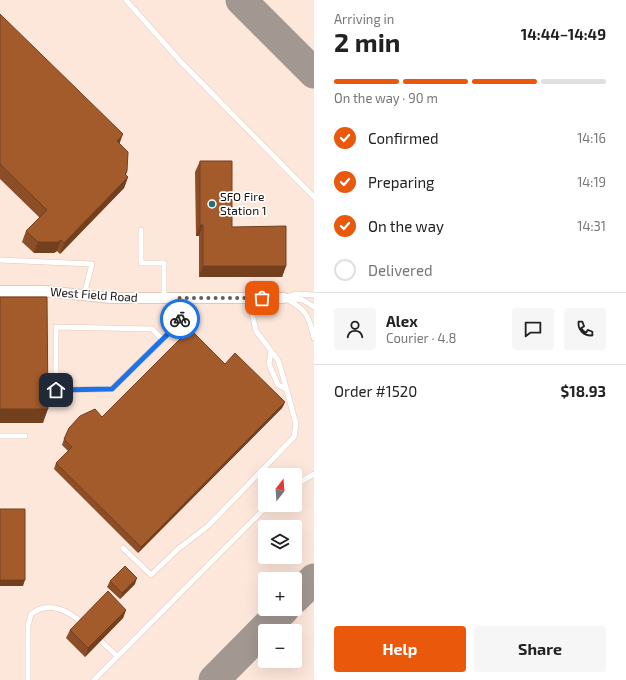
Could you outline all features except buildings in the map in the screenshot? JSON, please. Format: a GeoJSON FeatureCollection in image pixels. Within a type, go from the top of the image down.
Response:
{"type":"FeatureCollection","features":[{"type":"Feature","properties":{"kind":"street","name":"West Field Road"},"geometry":{"type":"LineString","coordinates":[[0,291],[11,295],[31,294],[44,291],[111,298],[284,298]]}},
{"type":"Feature","properties":{"kind":"lane"},"geometry":{"type":"LineString","coordinates":[[126,0],[182,63],[314,197]]}},
{"type":"Feature","properties":{"kind":"lane"},"geometry":{"type":"LineString","coordinates":[[141,230],[141,263],[164,263],[164,298]]}},
{"type":"Feature","properties":{"kind":"lane"},"geometry":{"type":"LineString","coordinates":[[0,260],[92,264],[84,295]]}},
{"type":"Feature","properties":{"kind":"lane"},"geometry":{"type":"LineString","coordinates":[[284,298],[297,294],[314,295]]}},
{"type":"Feature","properties":{"kind":"lane"},"geometry":{"type":"LineString","coordinates":[[162,339],[152,329],[56,327],[56,390],[112,389],[180,322],[179,298]]}},
{"type":"Feature","properties":{"kind":"lane"},"geometry":{"type":"LineString","coordinates":[[123,548],[151,575],[178,549],[208,526],[294,437],[296,424],[278,360],[256,330],[252,313],[251,298]]}},
{"type":"Feature","properties":{"kind":"lane"},"geometry":{"type":"LineString","coordinates":[[284,298],[303,300],[314,307]]}},
{"type":"Feature","properties":{"kind":"lane"},"geometry":{"type":"LineString","coordinates":[[284,298],[296,303],[304,310],[310,320],[314,338]]}},
{"type":"Feature","properties":{"kind":"lane"},"geometry":{"type":"LineString","coordinates":[[271,351],[269,364],[278,385],[286,389]]}},
{"type":"Feature","properties":{"kind":"lane"},"geometry":{"type":"LineString","coordinates":[[0,436],[25,436]]}},
{"type":"Feature","properties":{"kind":"lane"},"geometry":{"type":"LineString","coordinates":[[302,481],[314,474]]}},
{"type":"Feature","properties":{"kind":"lane"},"geometry":{"type":"LineString","coordinates":[[94,680],[261,512]]}},
{"type":"Feature","properties":{"kind":"lane"},"geometry":{"type":"LineString","coordinates":[[28,680],[28,626],[31,614],[42,608],[59,609],[73,615],[82,623]]}},
{"type":"Feature","properties":{"kind":"lane"},"geometry":{"type":"LineString","coordinates":[[101,641],[117,656]]}},
{"type":"Feature","properties":{"kind":"shaded area"},"geometry":{"type":"Polygon","coordinates":[[[0,0],[314,0],[314,680],[0,680],[0,0]]]}},
{"type":"Feature","properties":{"kind":"taxiway"},"geometry":{"type":"LineString","coordinates":[[241,0],[314,73]]}},
{"type":"Feature","properties":{"kind":"taxiway"},"geometry":{"type":"LineString","coordinates":[[302,591],[314,579]]}},
{"type":"Feature","properties":{"kind":"taxiway"},"geometry":{"type":"LineString","coordinates":[[214,680],[277,616]]}},
{"type":"Feature","properties":{"kind":"way so far"},"geometry":{"type":"LineString","coordinates":[[180,319],[179,298],[262,298]]}},
{"type":"Feature","properties":{"kind":"place","name":"SFO Fire Station 1"},"geometry":{"type":"Point","coordinates":[212,204]}},
{"type":"Feature","properties":{"kind":"route"},"geometry":{"type":"LineString","coordinates":[[56,390],[112,389],[180,322],[180,319]]}}]}
